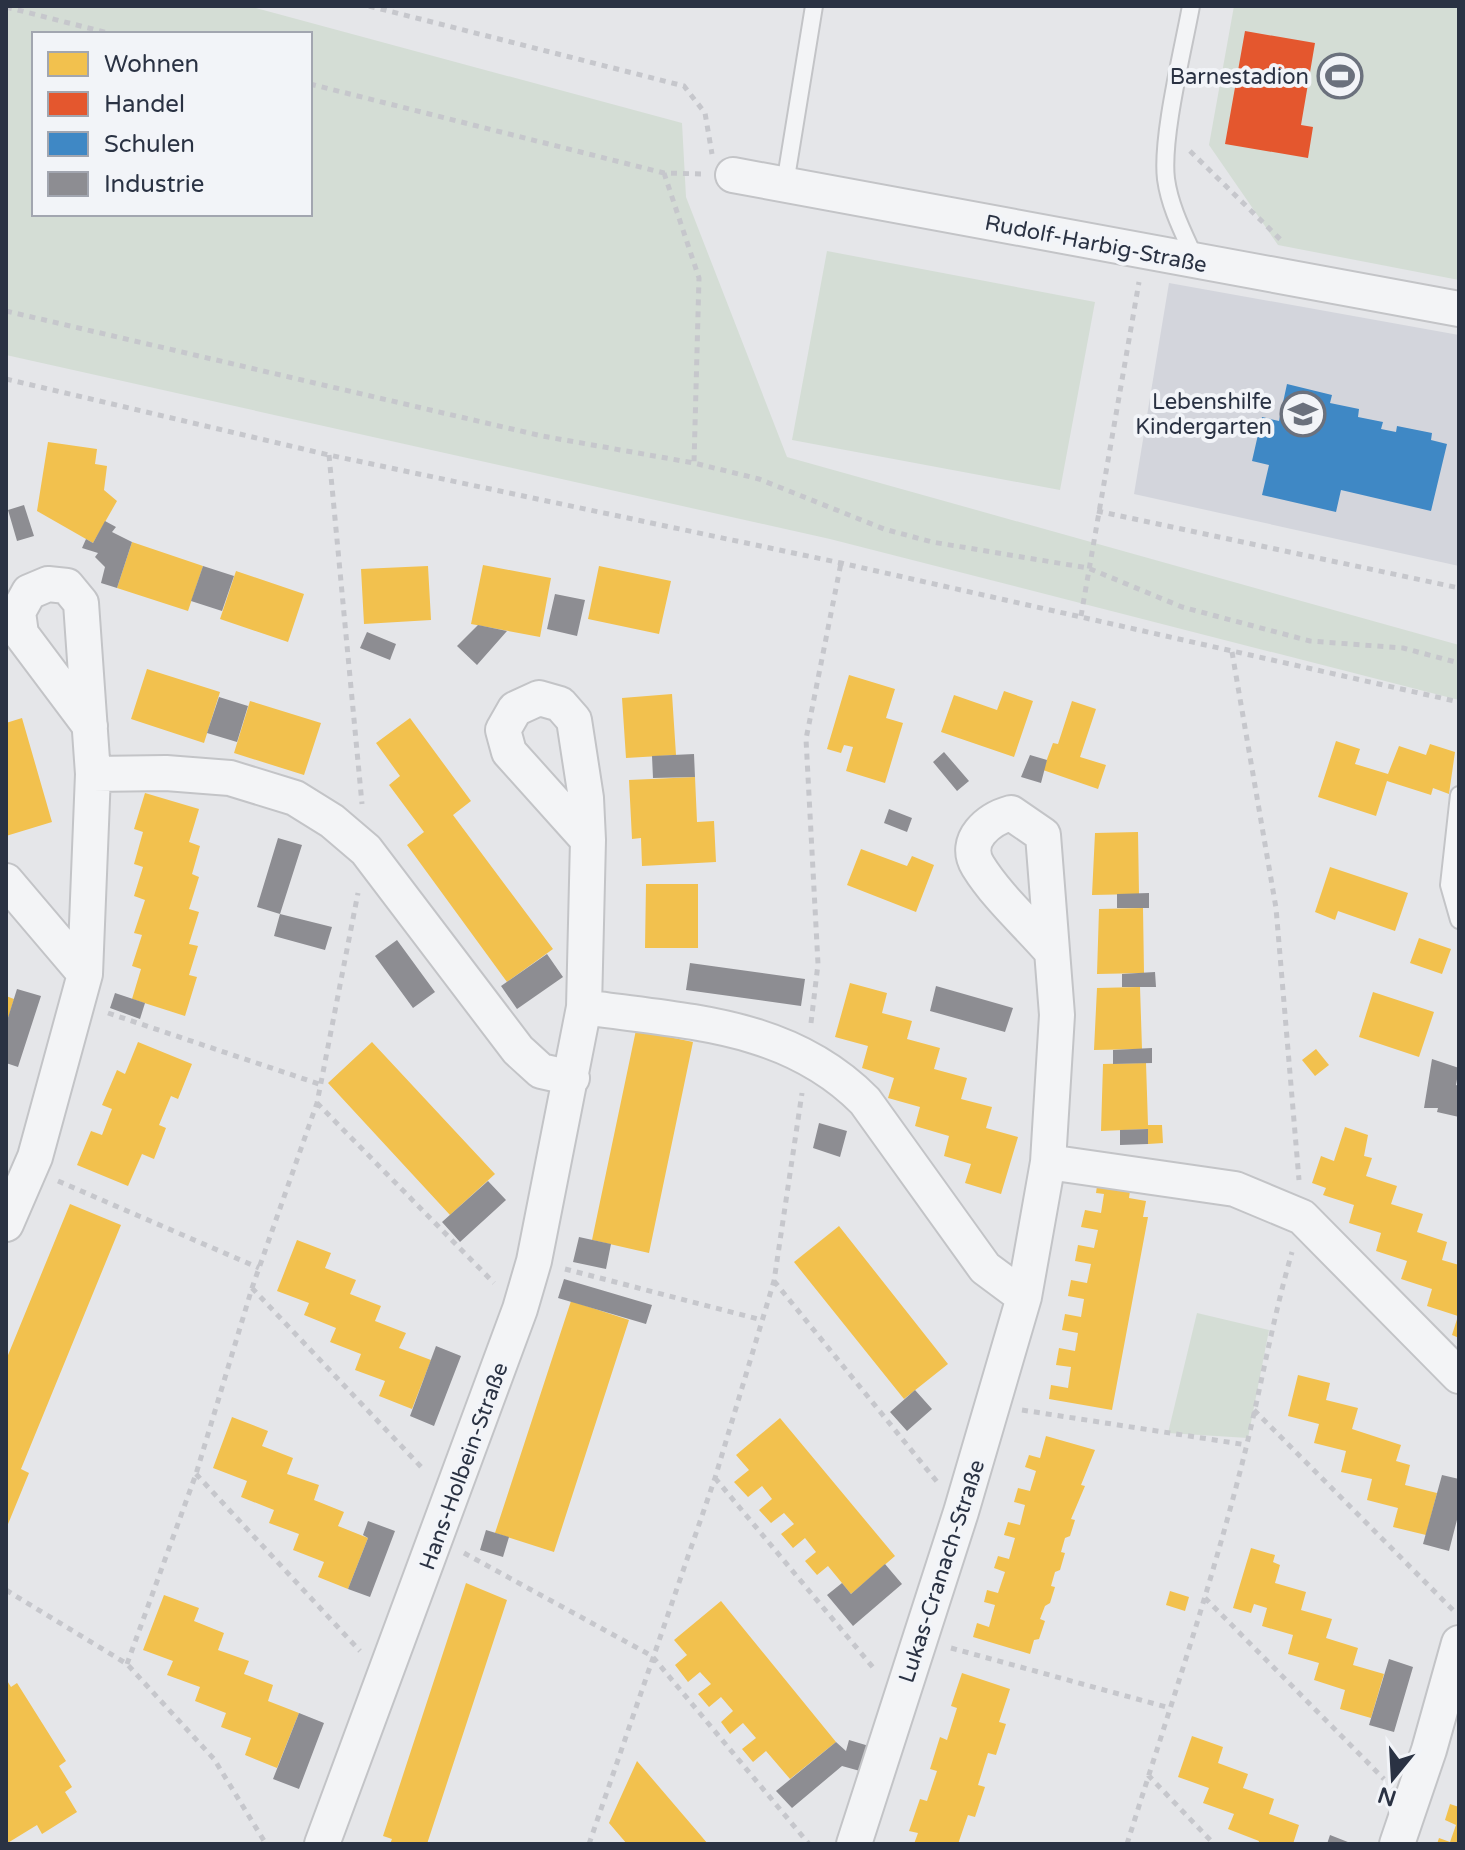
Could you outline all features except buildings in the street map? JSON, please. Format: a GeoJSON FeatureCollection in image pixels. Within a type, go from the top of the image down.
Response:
{"type":"FeatureCollection","features":[{"type":"Feature","properties":{"kind":"street","name":"Rudolf-Harbig-Straße"},"geometry":{"type":"LineString","coordinates":[[733,175],[1459,309]]}},
{"type":"Feature","properties":{"kind":"street"},"geometry":{"type":"LineString","coordinates":[[6,1224],[30,1168],[82,989],[93,774],[90,726]]}},
{"type":"Feature","properties":{"kind":"street"},"geometry":{"type":"LineString","coordinates":[[93,774],[166,773],[230,778],[295,798],[366,850],[518,1050],[541,1071],[572,1078]]}},
{"type":"Feature","properties":{"kind":"street","name":"Hans-Holbein-Straße"},"geometry":{"type":"LineString","coordinates":[[322,1844],[520,1309],[534,1261],[584,1007],[588,840]]}},
{"type":"Feature","properties":{"kind":"street"},"geometry":{"type":"LineString","coordinates":[[6,881],[82,989]]}},
{"type":"Feature","properties":{"kind":"street","name":"Lukas-Cranach-Straße"},"geometry":{"type":"LineString","coordinates":[[854,1844],[961,1512],[1024,1297],[1048,1162],[1057,1015],[1052,952]]}},
{"type":"Feature","properties":{"kind":"street"},"geometry":{"type":"LineString","coordinates":[[584,1007],[748,1032],[807,1055],[846,1082],[865,1101],[985,1268],[1024,1297]]}},
{"type":"Feature","properties":{"kind":"street"},"geometry":{"type":"LineString","coordinates":[[1048,1162],[1235,1189],[1302,1217],[1459,1376]]}},
{"type":"Feature","properties":{"kind":"street"},"geometry":{"type":"LineString","coordinates":[[1397,1844],[1459,1643]]}},
{"type":"Feature","properties":{"kind":"lane"},"geometry":{"type":"LineString","coordinates":[[785,184],[814,6]]}},
{"type":"Feature","properties":{"kind":"lane"},"geometry":{"type":"LineString","coordinates":[[1191,6],[1170,131],[1166,177],[1175,214],[1197,262]]}},
{"type":"Feature","properties":{"kind":"lane"},"geometry":{"type":"LineString","coordinates":[[1459,795],[1449,885],[1459,920]]}},
{"type":"Feature","properties":{"kind":"path"},"geometry":{"type":"LineString","coordinates":[[369,6],[684,86],[705,113],[710,152],[733,175]]}},
{"type":"Feature","properties":{"kind":"path"},"geometry":{"type":"LineString","coordinates":[[6,7],[104,32]]}},
{"type":"Feature","properties":{"kind":"path"},"geometry":{"type":"LineString","coordinates":[[312,85],[664,173],[733,175]]}},
{"type":"Feature","properties":{"kind":"path"},"geometry":{"type":"LineString","coordinates":[[1170,131],[1282,242],[1297,245]]}},
{"type":"Feature","properties":{"kind":"path"},"geometry":{"type":"LineString","coordinates":[[664,173],[699,278],[694,463]]}},
{"type":"Feature","properties":{"kind":"path"},"geometry":{"type":"LineString","coordinates":[[1081,616],[1144,252]]}},
{"type":"Feature","properties":{"kind":"path"},"geometry":{"type":"LineString","coordinates":[[6,311],[542,436],[694,463],[759,479],[884,529],[920,539],[1088,568],[1182,607],[1310,641],[1403,648],[1459,663]]}},
{"type":"Feature","properties":{"kind":"path"},"geometry":{"type":"LineString","coordinates":[[6,379],[329,455],[841,563],[1459,702]]}},
{"type":"Feature","properties":{"kind":"path"},"geometry":{"type":"LineString","coordinates":[[127,1664],[196,1474],[252,1288],[317,1103],[366,850],[329,455]]}},
{"type":"Feature","properties":{"kind":"path"},"geometry":{"type":"LineString","coordinates":[[1097,511],[1459,588]]}},
{"type":"Feature","properties":{"kind":"path"},"geometry":{"type":"LineString","coordinates":[[590,1844],[715,1478],[774,1281],[818,964],[806,739],[841,563]]}},
{"type":"Feature","properties":{"kind":"path"},"geometry":{"type":"LineString","coordinates":[[1127,1844],[1205,1598],[1247,1445],[1269,1330],[1302,1217],[1276,908],[1232,652]]}},
{"type":"Feature","properties":{"kind":"path"},"geometry":{"type":"LineString","coordinates":[[82,989],[319,1084]]}},
{"type":"Feature","properties":{"kind":"path"},"geometry":{"type":"LineString","coordinates":[[317,1103],[520,1309]]}},
{"type":"Feature","properties":{"kind":"path"},"geometry":{"type":"LineString","coordinates":[[30,1168],[259,1268]]}},
{"type":"Feature","properties":{"kind":"path"},"geometry":{"type":"LineString","coordinates":[[534,1261],[762,1320]]}},
{"type":"Feature","properties":{"kind":"path"},"geometry":{"type":"LineString","coordinates":[[774,1281],[961,1512]]}},
{"type":"Feature","properties":{"kind":"path"},"geometry":{"type":"LineString","coordinates":[[252,1288],[451,1498]]}},
{"type":"Feature","properties":{"kind":"path"},"geometry":{"type":"LineString","coordinates":[[994,1405],[1247,1445]]}},
{"type":"Feature","properties":{"kind":"path"},"geometry":{"type":"LineString","coordinates":[[1254,1410],[1459,1616]]}},
{"type":"Feature","properties":{"kind":"path"},"geometry":{"type":"LineString","coordinates":[[196,1474],[385,1678]]}},
{"type":"Feature","properties":{"kind":"path"},"geometry":{"type":"LineString","coordinates":[[715,1478],[900,1700]]}},
{"type":"Feature","properties":{"kind":"path"},"geometry":{"type":"LineString","coordinates":[[436,1538],[652,1656],[809,1844]]}},
{"type":"Feature","properties":{"kind":"path"},"geometry":{"type":"LineString","coordinates":[[6,1590],[127,1664],[214,1759],[266,1844]]}},
{"type":"Feature","properties":{"kind":"path"},"geometry":{"type":"LineString","coordinates":[[1205,1598],[1410,1806]]}},
{"type":"Feature","properties":{"kind":"path"},"geometry":{"type":"LineString","coordinates":[[920,1639],[1170,1708]]}},
{"type":"Feature","properties":{"kind":"path"},"geometry":{"type":"LineString","coordinates":[[1148,1775],[1214,1844]]}},
{"type":"Feature","properties":{"kind":"shaded area"},"geometry":{"type":"Polygon","coordinates":[[[6,6],[248,6],[682,123],[686,197],[787,457],[1459,645],[1459,700],[830,539],[6,355],[6,6]]]}},
{"type":"Feature","properties":{"kind":"shaded area","name":"Barnestadion"},"geometry":{"type":"Polygon","coordinates":[[[1234,6],[1459,6],[1459,280],[1278,245],[1209,145],[1234,6]]]}},
{"type":"Feature","properties":{"kind":"shaded area"},"geometry":{"type":"Polygon","coordinates":[[[827,251],[1095,302],[1060,490],[792,440],[827,251]]]}},
{"type":"Feature","properties":{"kind":"shaded area","name":"Lebenshilfe Kindergarten"},"geometry":{"type":"Polygon","coordinates":[[[1169,283],[1459,335],[1459,566],[1134,494],[1169,283]]]}},
{"type":"Feature","properties":{"kind":"shaded area"},"geometry":{"type":"Polygon","coordinates":[[[1197,1313],[1269,1330],[1248,1438],[1168,1433],[1197,1313]]]}},
{"type":"Feature","properties":{"kind":"place","name":"Barnestadion"},"geometry":{"type":"Point","coordinates":[1340,76]}},
{"type":"Feature","properties":{"kind":"place","name":"Lebenshilfe Kindergarten"},"geometry":{"type":"Point","coordinates":[1303,414]}}]}
